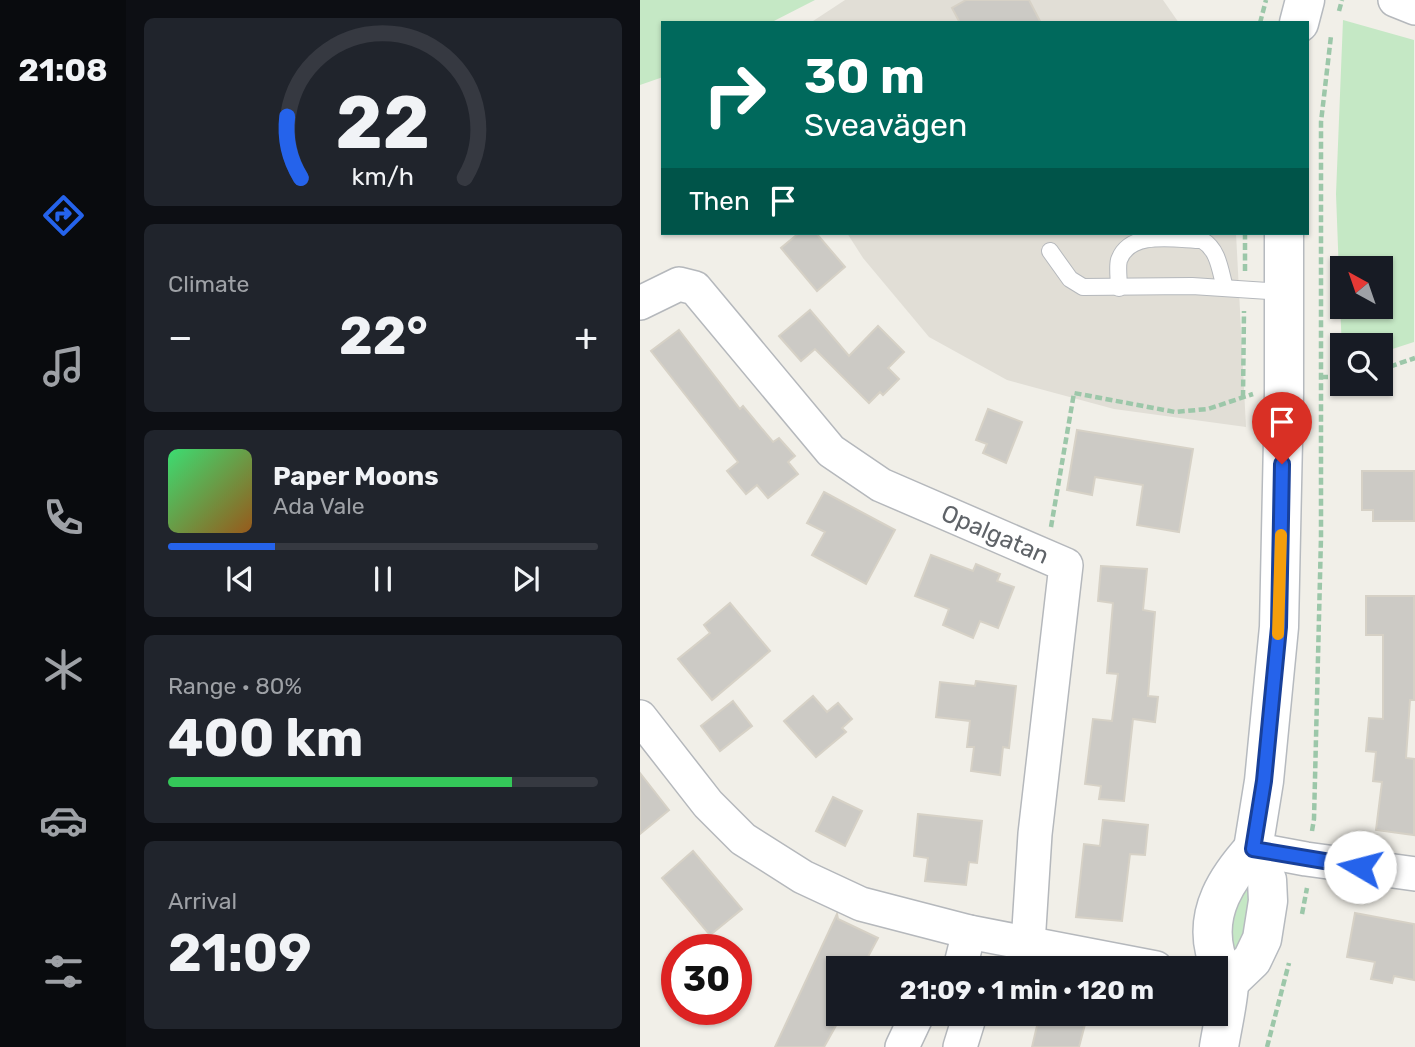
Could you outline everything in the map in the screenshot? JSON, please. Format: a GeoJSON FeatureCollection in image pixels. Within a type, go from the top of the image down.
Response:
{"type":"FeatureCollection","features":[{"type":"Feature","properties":{"kind":"street"},"geometry":{"type":"LineString","coordinates":[[1300,21],[1305,0]]}},
{"type":"Feature","properties":{"kind":"street"},"geometry":{"type":"LineString","coordinates":[[1395,0],[1415,8]]}},
{"type":"Feature","properties":{"kind":"street"},"geometry":{"type":"LineString","coordinates":[[1228,976],[1252,960],[1262,939],[1268,901],[1267,880],[1253,849],[1264,781],[1279,627],[1284,235]]}},
{"type":"Feature","properties":{"kind":"street","name":"Opalgatan"},"geometry":{"type":"LineString","coordinates":[[640,303],[679,284],[695,288],[831,451],[881,485],[1066,565],[1035,834],[1028,944]]}},
{"type":"Feature","properties":{"kind":"street"},"geometry":{"type":"LineString","coordinates":[[640,717],[708,804],[743,839],[803,877],[861,904],[969,932],[1092,956]]}},
{"type":"Feature","properties":{"kind":"street"},"geometry":{"type":"LineString","coordinates":[[1253,849],[1415,874]]}},
{"type":"Feature","properties":{"kind":"street"},"geometry":{"type":"LineString","coordinates":[[963,956],[969,932]]}},
{"type":"Feature","properties":{"kind":"street"},"geometry":{"type":"LineString","coordinates":[[902,1047],[912,1026]]}},
{"type":"Feature","properties":{"kind":"street"},"geometry":{"type":"LineString","coordinates":[[960,1047],[967,1026]]}},
{"type":"Feature","properties":{"kind":"street"},"geometry":{"type":"LineString","coordinates":[[1219,1047],[1220,1026]]}},
{"type":"Feature","properties":{"kind":"lane"},"geometry":{"type":"LineString","coordinates":[[1119,288],[1119,259],[1130,246],[1143,239],[1202,240],[1210,245],[1216,256],[1225,288]]}},
{"type":"Feature","properties":{"kind":"lane"},"geometry":{"type":"LineString","coordinates":[[1050,250],[1070,279],[1083,287],[1192,286],[1283,292]]}},
{"type":"Feature","properties":{"kind":"path"},"geometry":{"type":"LineString","coordinates":[[1261,21],[1266,0]]}},
{"type":"Feature","properties":{"kind":"path"},"geometry":{"type":"LineString","coordinates":[[1243,397],[1245,235]]}},
{"type":"Feature","properties":{"kind":"path"},"geometry":{"type":"LineString","coordinates":[[1393,366],[1415,358]]}},
{"type":"Feature","properties":{"kind":"path"},"geometry":{"type":"LineString","coordinates":[[1321,377],[1330,377]]}},
{"type":"Feature","properties":{"kind":"path"},"geometry":{"type":"LineString","coordinates":[[1046,556],[1074,393],[1175,412],[1208,409],[1251,394],[1321,396]]}},
{"type":"Feature","properties":{"kind":"shaded area"},"geometry":{"type":"Polygon","coordinates":[[[845,0],[1163,0],[1178,21],[813,21],[845,0]]]}},
{"type":"Feature","properties":{"kind":"shaded area"},"geometry":{"type":"Polygon","coordinates":[[[848,235],[1236,235],[1246,427],[1114,409],[1007,380],[929,337],[863,258],[848,235]]]}},
{"type":"Feature","properties":{"kind":"green space"},"geometry":{"type":"Polygon","coordinates":[[[640,0],[815,0],[774,21],[661,21],[661,78],[640,85],[640,0]]]}},
{"type":"Feature","properties":{"kind":"green space"},"geometry":{"type":"Polygon","coordinates":[[[1343,20],[1414,40],[1414,342],[1393,349],[1393,333],[1341,333],[1341,319],[1393,319],[1393,256],[1338,256],[1336,194],[1343,20]]]}},
{"type":"Feature","properties":{"kind":"green space"},"geometry":{"type":"Polygon","coordinates":[[[1238,877],[1259,889],[1239,959],[1222,940],[1238,877]]]}},
{"type":"Feature","properties":{"kind":"building"},"geometry":{"type":"Polygon","coordinates":[[[966,0],[1029,0],[1040,21],[959,21],[952,8],[966,0]]]}},
{"type":"Feature","properties":{"kind":"building"},"geometry":{"type":"Polygon","coordinates":[[[797,235],[818,235],[845,267],[817,291],[781,248],[797,235]]]}},
{"type":"Feature","properties":{"kind":"building"},"geometry":{"type":"Polygon","coordinates":[[[810,310],[849,356],[878,326],[904,352],[888,368],[899,379],[883,395],[880,392],[869,403],[815,349],[801,361],[779,336],[810,310]]]}},
{"type":"Feature","properties":{"kind":"building"},"geometry":{"type":"Polygon","coordinates":[[[679,330],[740,409],[743,406],[773,442],[779,438],[795,456],[788,462],[798,474],[768,498],[757,485],[746,494],[727,471],[738,462],[651,351],[679,330]]]}},
{"type":"Feature","properties":{"kind":"building"},"geometry":{"type":"Polygon","coordinates":[[[988,409],[1022,422],[1006,463],[983,453],[987,444],[976,440],[988,409]]]}},
{"type":"Feature","properties":{"kind":"building"},"geometry":{"type":"Polygon","coordinates":[[[1077,430],[1193,449],[1179,532],[1137,525],[1143,485],[1095,477],[1092,495],[1067,490],[1077,430]]]}},
{"type":"Feature","properties":{"kind":"building"},"geometry":{"type":"Polygon","coordinates":[[[1362,471],[1414,471],[1414,521],[1373,521],[1373,510],[1362,510],[1362,471]]]}},
{"type":"Feature","properties":{"kind":"building"},"geometry":{"type":"Polygon","coordinates":[[[824,492],[895,530],[866,584],[812,555],[825,532],[807,523],[824,492]]]}},
{"type":"Feature","properties":{"kind":"building"},"geometry":{"type":"Polygon","coordinates":[[[931,555],[973,571],[976,564],[1000,574],[997,581],[1014,587],[998,628],[980,621],[973,638],[943,625],[949,609],[915,596],[931,555]]]}},
{"type":"Feature","properties":{"kind":"building"},"geometry":{"type":"Polygon","coordinates":[[[1101,566],[1147,569],[1143,610],[1155,612],[1148,696],[1158,697],[1155,722],[1133,719],[1124,801],[1099,799],[1101,786],[1085,784],[1093,719],[1112,721],[1118,674],[1107,673],[1113,603],[1098,601],[1101,566]]]}},
{"type":"Feature","properties":{"kind":"building"},"geometry":{"type":"Polygon","coordinates":[[[1366,596],[1414,596],[1414,700],[1410,700],[1406,758],[1414,759],[1414,835],[1376,830],[1382,782],[1373,781],[1376,752],[1366,751],[1369,718],[1383,719],[1383,635],[1366,635],[1366,596]]]}},
{"type":"Feature","properties":{"kind":"building"},"geometry":{"type":"Polygon","coordinates":[[[730,603],[770,651],[712,700],[678,659],[710,633],[704,625],[730,603]]]}},
{"type":"Feature","properties":{"kind":"building"},"geometry":{"type":"Polygon","coordinates":[[[976,681],[1016,686],[1009,748],[1003,747],[1000,775],[971,771],[974,747],[967,747],[970,721],[936,717],[940,682],[975,686],[976,681]]]}},
{"type":"Feature","properties":{"kind":"building"},"geometry":{"type":"Polygon","coordinates":[[[813,696],[827,712],[838,703],[852,719],[842,728],[846,732],[816,757],[784,721],[813,696]]]}},
{"type":"Feature","properties":{"kind":"building"},"geometry":{"type":"Polygon","coordinates":[[[733,701],[752,726],[720,751],[701,726],[733,701]]]}},
{"type":"Feature","properties":{"kind":"building"},"geometry":{"type":"Polygon","coordinates":[[[640,773],[669,810],[640,834],[640,773]]]}},
{"type":"Feature","properties":{"kind":"building"},"geometry":{"type":"Polygon","coordinates":[[[833,797],[862,811],[845,846],[816,831],[833,797]]]}},
{"type":"Feature","properties":{"kind":"building"},"geometry":{"type":"Polygon","coordinates":[[[918,814],[982,821],[977,863],[969,862],[966,885],[925,881],[928,858],[914,856],[918,814]]]}},
{"type":"Feature","properties":{"kind":"building"},"geometry":{"type":"Polygon","coordinates":[[[1103,820],[1148,825],[1145,855],[1130,854],[1122,921],[1076,917],[1084,844],[1100,846],[1103,820]]]}},
{"type":"Feature","properties":{"kind":"building"},"geometry":{"type":"Polygon","coordinates":[[[693,851],[742,909],[709,934],[662,878],[693,851]]]}},
{"type":"Feature","properties":{"kind":"building"},"geometry":{"type":"Polygon","coordinates":[[[1355,913],[1414,924],[1414,980],[1394,976],[1392,983],[1371,979],[1375,962],[1347,957],[1355,913]]]}},
{"type":"Feature","properties":{"kind":"building"},"geometry":{"type":"Polygon","coordinates":[[[837,914],[838,919],[878,938],[868,956],[826,956],[826,1026],[836,1026],[824,1047],[775,1047],[837,914]]]}},
{"type":"Feature","properties":{"kind":"building"},"geometry":{"type":"Polygon","coordinates":[[[1037,1026],[1085,1026],[1079,1047],[1032,1047],[1037,1026]]]}},
{"type":"Feature","properties":{"kind":"slow traffic"},"geometry":{"type":"LineString","coordinates":[[1278,634],[1281,535]]}},
{"type":"Feature","properties":{"kind":"route"},"geometry":{"type":"LineString","coordinates":[[1282,464],[1279,627],[1264,781],[1253,849],[1360,867]]}}]}
